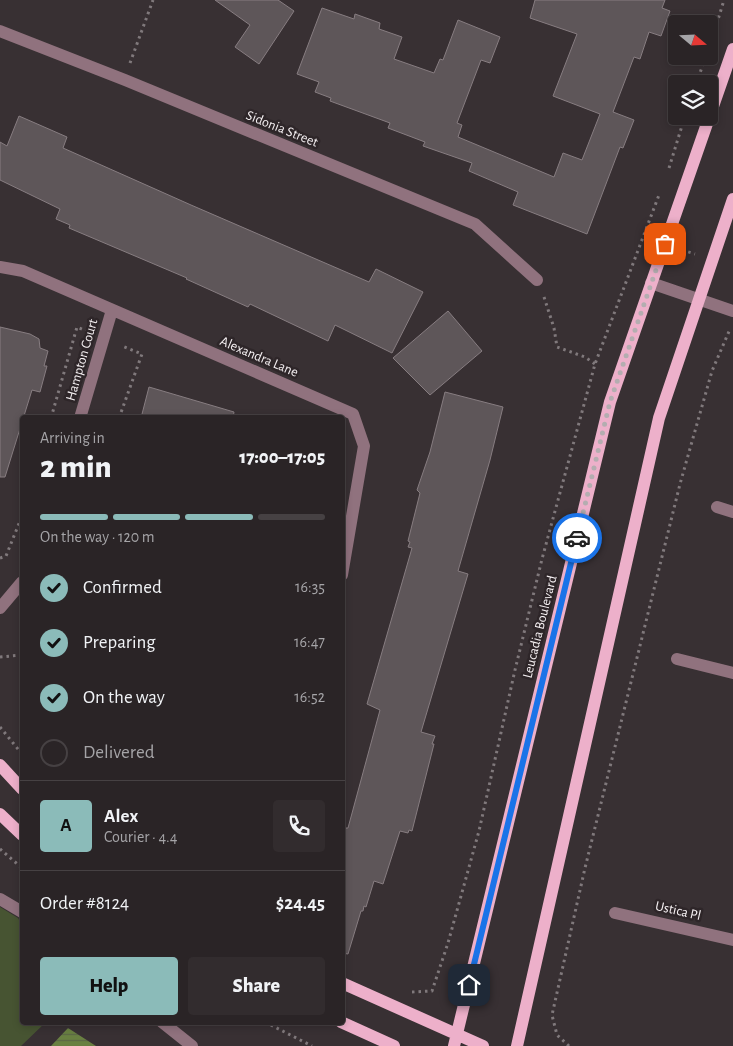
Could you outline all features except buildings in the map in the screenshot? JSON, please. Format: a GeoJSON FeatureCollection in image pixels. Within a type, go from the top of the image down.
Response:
{"type":"FeatureCollection","features":[{"type":"Feature","properties":{"kind":"main road","name":"Leucadia Boulevard"},"geometry":{"type":"LineString","coordinates":[[455,1040],[610,402],[733,49]]}},
{"type":"Feature","properties":{"kind":"main road"},"geometry":{"type":"LineString","coordinates":[[517,1046],[659,418],[733,199]]}},
{"type":"Feature","properties":{"kind":"main road"},"geometry":{"type":"LineString","coordinates":[[0,765],[20,787]]}},
{"type":"Feature","properties":{"kind":"main road"},"geometry":{"type":"LineString","coordinates":[[0,814],[20,833]]}},
{"type":"Feature","properties":{"kind":"main road"},"geometry":{"type":"LineString","coordinates":[[345,985],[455,1040],[483,1046]]}},
{"type":"Feature","properties":{"kind":"main road"},"geometry":{"type":"LineString","coordinates":[[345,1024],[394,1046]]}},
{"type":"Feature","properties":{"kind":"street","name":"Sidonia Street"},"geometry":{"type":"LineString","coordinates":[[0,31],[125,80],[475,224],[538,280]]}},
{"type":"Feature","properties":{"kind":"street","name":"Alexandra Lane"},"geometry":{"type":"LineString","coordinates":[[0,267],[23,271],[353,414],[364,446],[345,557]]}},
{"type":"Feature","properties":{"kind":"street"},"geometry":{"type":"LineString","coordinates":[[651,283],[733,311]]}},
{"type":"Feature","properties":{"kind":"street","name":"Hampton Court"},"geometry":{"type":"LineString","coordinates":[[81,415],[112,310]]}},
{"type":"Feature","properties":{"kind":"street"},"geometry":{"type":"LineString","coordinates":[[717,507],[733,512]]}},
{"type":"Feature","properties":{"kind":"street"},"geometry":{"type":"LineString","coordinates":[[0,608],[20,584]]}},
{"type":"Feature","properties":{"kind":"street"},"geometry":{"type":"LineString","coordinates":[[677,660],[733,673]]}},
{"type":"Feature","properties":{"kind":"street"},"geometry":{"type":"LineString","coordinates":[[0,899],[20,911]]}},
{"type":"Feature","properties":{"kind":"street","name":"Ustica Pl"},"geometry":{"type":"LineString","coordinates":[[615,912],[733,940]]}},
{"type":"Feature","properties":{"kind":"street"},"geometry":{"type":"LineString","coordinates":[[166,1025],[192,1046]]}},
{"type":"Feature","properties":{"kind":"path"},"geometry":{"type":"LineString","coordinates":[[125,80],[153,0]]}},
{"type":"Feature","properties":{"kind":"path"},"geometry":{"type":"LineString","coordinates":[[718,20],[724,0]]}},
{"type":"Feature","properties":{"kind":"path"},"geometry":{"type":"LineString","coordinates":[[666,177],[681,125]]}},
{"type":"Feature","properties":{"kind":"path"},"geometry":{"type":"LineString","coordinates":[[432,991],[448,943],[480,831],[539,568],[595,364],[660,194]]}},
{"type":"Feature","properties":{"kind":"path"},"geometry":{"type":"LineString","coordinates":[[644,237],[712,260]]}},
{"type":"Feature","properties":{"kind":"path"},"geometry":{"type":"LineString","coordinates":[[538,280],[554,328],[557,347],[595,364]]}},
{"type":"Feature","properties":{"kind":"path"},"geometry":{"type":"LineString","coordinates":[[569,1046],[557,1035],[552,1024],[554,1006],[585,868],[680,484],[712,371],[733,322]]}},
{"type":"Feature","properties":{"kind":"path"},"geometry":{"type":"LineString","coordinates":[[0,558],[6,556],[20,521]]}},
{"type":"Feature","properties":{"kind":"path"},"geometry":{"type":"LineString","coordinates":[[0,657],[20,655]]}},
{"type":"Feature","properties":{"kind":"path"},"geometry":{"type":"LineString","coordinates":[[0,727],[20,752]]}},
{"type":"Feature","properties":{"kind":"path"},"geometry":{"type":"LineString","coordinates":[[0,850],[20,866]]}},
{"type":"Feature","properties":{"kind":"path"},"geometry":{"type":"LineString","coordinates":[[271,1025],[312,1046]]}},
{"type":"Feature","properties":{"kind":"shaded area"},"geometry":{"type":"Polygon","coordinates":[[[0,907],[18,918],[20,922],[20,1025],[43,1025],[21,1046],[0,1046],[0,907]]]}},
{"type":"Feature","properties":{"kind":"shaded area"},"geometry":{"type":"Polygon","coordinates":[[[68,1028],[96,1046],[51,1046],[68,1028]]]}},
{"type":"Feature","properties":{"kind":"way so far"},"geometry":{"type":"LineString","coordinates":[[577,538],[610,402],[665,244]]}},
{"type":"Feature","properties":{"kind":"route"},"geometry":{"type":"LineString","coordinates":[[469,985],[577,538]]}}]}
